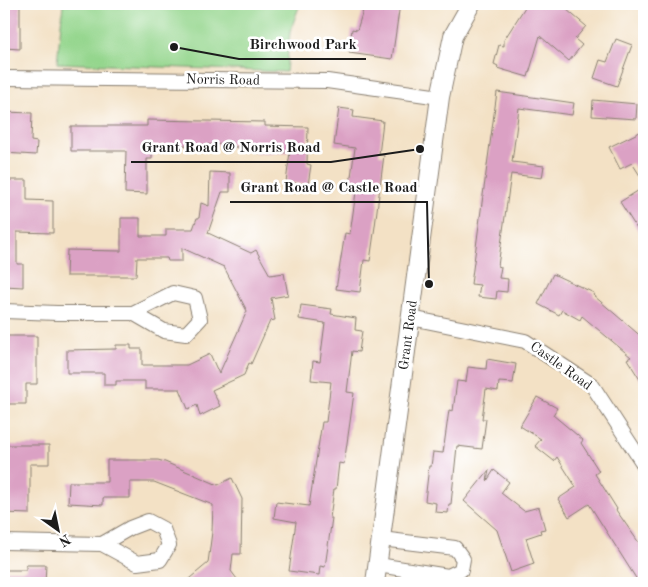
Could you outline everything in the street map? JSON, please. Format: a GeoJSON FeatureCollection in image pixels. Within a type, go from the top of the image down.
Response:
{"type":"FeatureCollection","features":[{"type":"Feature","properties":{"kind":"street","name":"Grant Road"},"geometry":{"type":"LineString","coordinates":[[375,583],[440,98],[453,36],[471,4]]}},
{"type":"Feature","properties":{"kind":"street","name":"Norris Road"},"geometry":{"type":"LineString","coordinates":[[4,78],[327,81],[440,98]]}},
{"type":"Feature","properties":{"kind":"street"},"geometry":{"type":"LineString","coordinates":[[4,311],[133,313]]}},
{"type":"Feature","properties":{"kind":"street","name":"Castle Road"},"geometry":{"type":"LineString","coordinates":[[411,318],[525,341],[592,385],[644,464]]}},
{"type":"Feature","properties":{"kind":"street"},"geometry":{"type":"LineString","coordinates":[[378,565],[448,576],[461,570],[463,559],[455,548],[381,539]]}},
{"type":"Feature","properties":{"kind":"street"},"geometry":{"type":"LineString","coordinates":[[4,542],[102,544]]}},
{"type":"Feature","properties":{"kind":"green space"},"geometry":{"type":"Polygon","coordinates":[[[63,4],[300,4],[290,32],[286,72],[57,63],[63,4]]]}},
{"type":"Feature","properties":{"kind":"building"},"geometry":{"type":"Polygon","coordinates":[[[4,4],[20,4],[20,49],[4,48],[4,4]]]}},
{"type":"Feature","properties":{"kind":"building"},"geometry":{"type":"Polygon","coordinates":[[[365,4],[400,4],[392,59],[349,53],[352,29],[357,30],[365,4]]]}},
{"type":"Feature","properties":{"kind":"building"},"geometry":{"type":"Polygon","coordinates":[[[527,4],[560,4],[586,26],[575,39],[582,45],[569,61],[540,36],[528,77],[497,68],[498,66],[494,64],[499,45],[504,46],[504,40],[527,4]]]}},
{"type":"Feature","properties":{"kind":"building"},"geometry":{"type":"Polygon","coordinates":[[[616,39],[632,45],[617,86],[594,78],[600,60],[607,62],[616,39]]]}},
{"type":"Feature","properties":{"kind":"building"},"geometry":{"type":"Polygon","coordinates":[[[497,92],[574,103],[572,115],[519,108],[512,162],[544,166],[542,178],[511,174],[498,266],[501,267],[499,278],[508,279],[507,292],[497,291],[496,299],[478,297],[480,285],[471,284],[497,92]]]}},
{"type":"Feature","properties":{"kind":"building"},"geometry":{"type":"Polygon","coordinates":[[[593,100],[637,104],[636,119],[592,116],[593,100]]]}},
{"type":"Feature","properties":{"kind":"building"},"geometry":{"type":"Polygon","coordinates":[[[339,108],[354,110],[353,117],[383,121],[379,155],[384,155],[375,226],[370,261],[364,260],[360,292],[336,289],[345,233],[350,234],[357,185],[350,184],[355,148],[334,145],[339,108]]]}},
{"type":"Feature","properties":{"kind":"building"},"geometry":{"type":"Polygon","coordinates":[[[4,112],[32,113],[31,141],[37,142],[36,155],[4,153],[4,112]]]}},
{"type":"Feature","properties":{"kind":"building"},"geometry":{"type":"Polygon","coordinates":[[[147,120],[265,122],[265,126],[308,127],[307,164],[311,165],[308,185],[286,182],[290,152],[255,153],[255,147],[232,147],[232,144],[152,146],[152,159],[147,159],[147,194],[125,193],[126,151],[71,151],[71,126],[147,126],[147,120]]]}},
{"type":"Feature","properties":{"kind":"building"},"geometry":{"type":"Polygon","coordinates":[[[644,130],[644,182],[632,163],[620,169],[609,147],[644,130]]]}},
{"type":"Feature","properties":{"kind":"building"},"geometry":{"type":"Polygon","coordinates":[[[210,172],[230,173],[230,192],[222,192],[208,233],[251,253],[256,250],[270,275],[284,273],[288,295],[271,298],[275,320],[270,321],[251,364],[249,363],[244,375],[212,390],[220,406],[200,416],[197,405],[188,409],[180,389],[145,389],[145,381],[116,381],[116,385],[104,385],[104,373],[67,373],[67,350],[116,349],[116,345],[131,345],[131,349],[142,349],[142,365],[187,365],[210,354],[219,374],[247,311],[224,267],[182,248],[182,261],[168,261],[167,258],[137,258],[136,276],[66,276],[67,250],[121,251],[121,218],[140,218],[140,236],[166,236],[166,229],[193,229],[197,218],[199,218],[201,203],[209,206],[210,172]]]}},
{"type":"Feature","properties":{"kind":"building"},"geometry":{"type":"Polygon","coordinates":[[[4,180],[27,180],[27,200],[53,201],[53,233],[17,232],[17,264],[23,264],[23,287],[4,286],[4,180]]]}},
{"type":"Feature","properties":{"kind":"building"},"geometry":{"type":"Polygon","coordinates":[[[644,187],[644,240],[620,202],[644,187]]]}},
{"type":"Feature","properties":{"kind":"building"},"geometry":{"type":"Polygon","coordinates":[[[553,274],[594,293],[593,295],[644,339],[644,386],[627,359],[631,357],[582,316],[580,320],[562,310],[559,315],[538,304],[553,274]]]}},
{"type":"Feature","properties":{"kind":"building"},"geometry":{"type":"Polygon","coordinates":[[[301,305],[332,309],[331,314],[356,318],[355,330],[362,331],[359,352],[352,351],[347,392],[354,393],[344,464],[339,463],[330,518],[332,518],[325,567],[320,566],[319,575],[289,571],[296,522],[274,518],[276,502],[309,506],[322,422],[326,422],[331,382],[311,380],[313,361],[320,362],[325,323],[299,319],[301,305]]]}},
{"type":"Feature","properties":{"kind":"building"},"geometry":{"type":"Polygon","coordinates":[[[4,336],[37,336],[37,384],[26,384],[26,404],[4,404],[4,336]]]}},
{"type":"Feature","properties":{"kind":"building"},"geometry":{"type":"Polygon","coordinates":[[[487,359],[516,364],[513,383],[499,382],[498,391],[486,389],[482,419],[486,419],[482,449],[457,446],[451,504],[449,504],[448,513],[435,512],[436,503],[425,501],[429,466],[431,466],[433,452],[443,453],[449,410],[453,411],[457,381],[466,382],[468,367],[486,369],[487,359]]]}},
{"type":"Feature","properties":{"kind":"building"},"geometry":{"type":"Polygon","coordinates":[[[537,397],[557,408],[553,415],[583,440],[581,443],[599,471],[595,474],[616,510],[644,550],[644,583],[639,583],[589,504],[569,517],[558,499],[576,487],[557,457],[554,461],[535,446],[541,439],[520,426],[537,397]]]}},
{"type":"Feature","properties":{"kind":"building"},"geometry":{"type":"Polygon","coordinates":[[[4,445],[49,445],[49,464],[30,464],[30,514],[4,513],[4,445]]]}},
{"type":"Feature","properties":{"kind":"building"},"geometry":{"type":"Polygon","coordinates":[[[107,460],[158,460],[218,485],[232,478],[242,499],[241,554],[233,554],[231,571],[240,583],[184,583],[208,563],[213,505],[154,482],[130,482],[130,498],[103,498],[103,505],[68,503],[69,482],[107,482],[107,460]]]}},
{"type":"Feature","properties":{"kind":"building"},"geometry":{"type":"Polygon","coordinates":[[[489,470],[487,481],[494,470],[509,482],[501,493],[524,511],[539,507],[545,529],[540,530],[541,533],[526,538],[534,564],[511,572],[497,530],[464,501],[489,470]]]}},
{"type":"Feature","properties":{"kind":"building"},"geometry":{"type":"Polygon","coordinates":[[[26,565],[46,565],[45,583],[4,583],[4,570],[26,570],[26,565]]]}},
{"type":"Feature","properties":{"kind":"place","name":"Birchwood Park"},"geometry":{"type":"Point","coordinates":[174,47]}},
{"type":"Feature","properties":{"kind":"place","name":"Grant Road @ Norris Road"},"geometry":{"type":"Point","coordinates":[420,149]}},
{"type":"Feature","properties":{"kind":"place","name":"Grant Road @ Castle Road"},"geometry":{"type":"Point","coordinates":[429,284]}}]}
